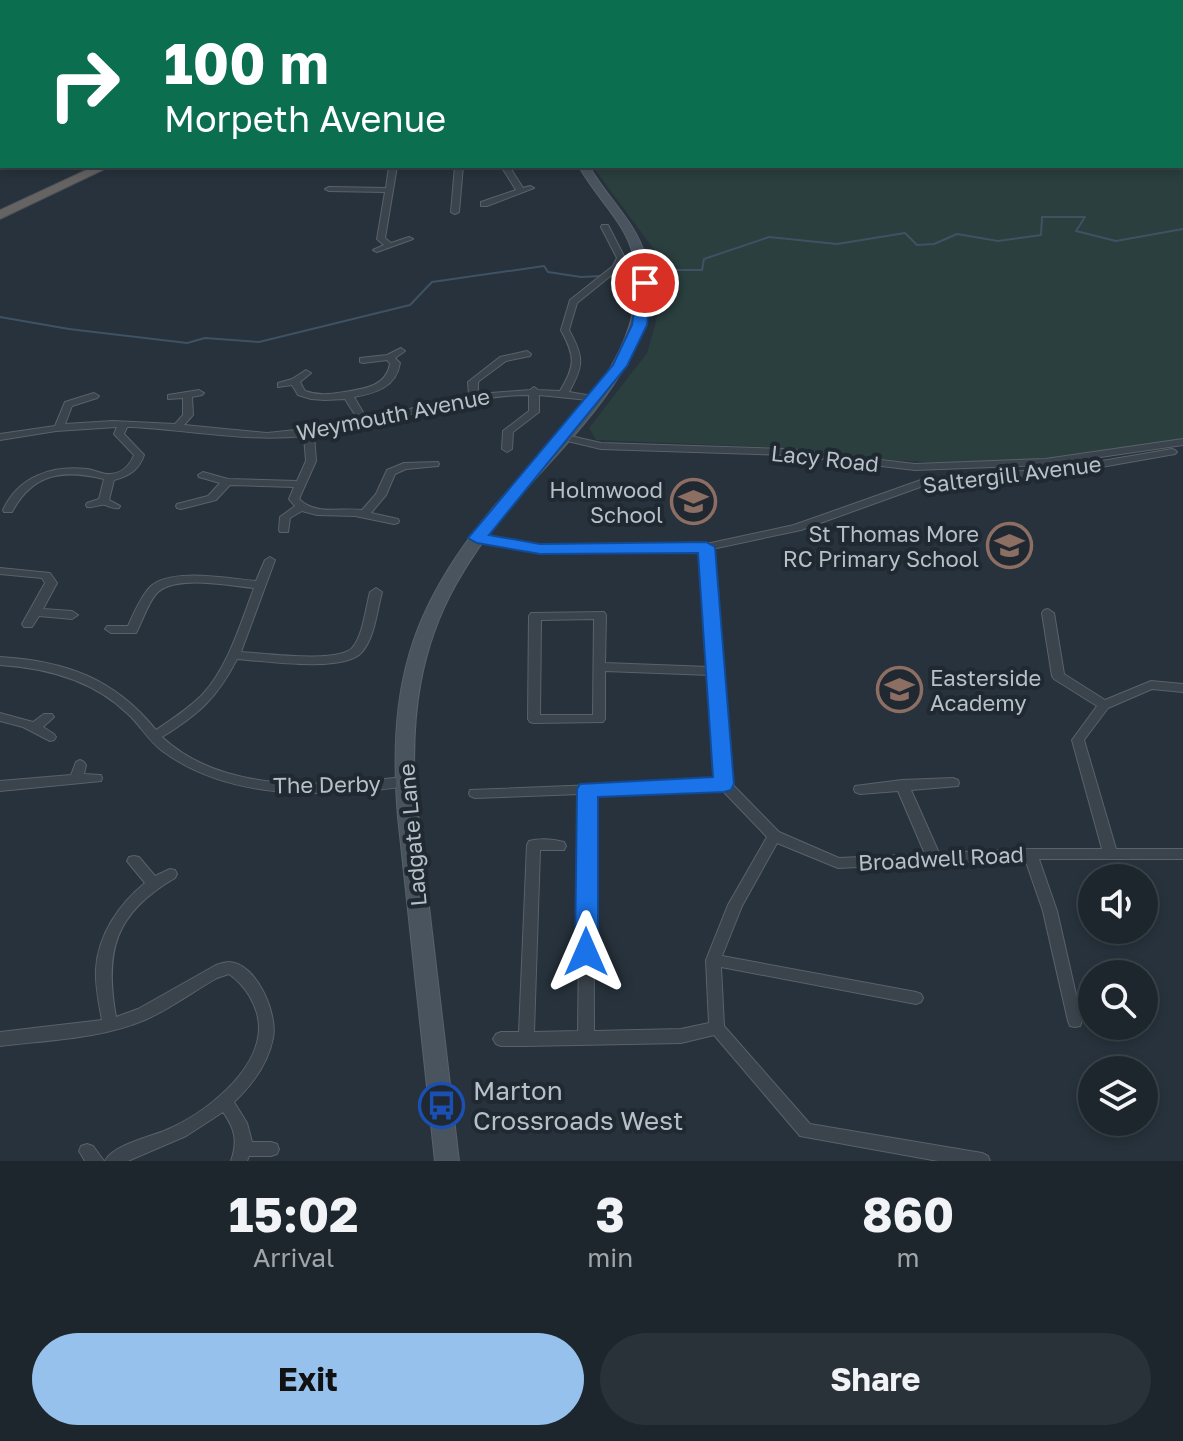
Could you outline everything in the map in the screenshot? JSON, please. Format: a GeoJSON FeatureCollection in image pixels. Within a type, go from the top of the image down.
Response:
{"type":"FeatureCollection","features":[{"type":"Feature","properties":{"kind":"highway"},"geometry":{"type":"LineString","coordinates":[[0,204],[76,168]]}},
{"type":"Feature","properties":{"kind":"highway"},"geometry":{"type":"LineString","coordinates":[[0,215],[101,168]]}},
{"type":"Feature","properties":{"kind":"main road","name":"Ladgate Lane"},"geometry":{"type":"LineString","coordinates":[[447,1161],[403,782],[407,698],[419,648],[441,593],[477,538],[595,399],[630,348],[640,325],[645,283],[634,240],[585,168]]}},
{"type":"Feature","properties":{"kind":"street"},"geometry":{"type":"LineString","coordinates":[[390,246],[381,239],[392,168]]}},
{"type":"Feature","properties":{"kind":"street"},"geometry":{"type":"LineString","coordinates":[[455,212],[459,168]]}},
{"type":"Feature","properties":{"kind":"street"},"geometry":{"type":"LineString","coordinates":[[506,168],[520,190]]}},
{"type":"Feature","properties":{"kind":"street"},"geometry":{"type":"LineString","coordinates":[[484,204],[530,188]]}},
{"type":"Feature","properties":{"kind":"street"},"geometry":{"type":"LineString","coordinates":[[329,189],[387,190]]}},
{"type":"Feature","properties":{"kind":"street"},"geometry":{"type":"LineString","coordinates":[[564,392],[579,361],[578,352],[565,330],[573,302],[616,267],[621,258],[605,227]]}},
{"type":"Feature","properties":{"kind":"street"},"geometry":{"type":"LineString","coordinates":[[377,250],[409,239]]}},
{"type":"Feature","properties":{"kind":"street"},"geometry":{"type":"LineString","coordinates":[[363,360],[389,357],[401,351]]}},
{"type":"Feature","properties":{"kind":"street"},"geometry":{"type":"LineString","coordinates":[[473,395],[473,382],[506,354],[527,354]]}},
{"type":"Feature","properties":{"kind":"street"},"geometry":{"type":"LineString","coordinates":[[295,381],[305,396],[319,398],[373,390],[392,380],[396,368],[389,357]]}},
{"type":"Feature","properties":{"kind":"street"},"geometry":{"type":"LineString","coordinates":[[281,385],[295,381],[306,373]]}},
{"type":"Feature","properties":{"kind":"street"},"geometry":{"type":"LineString","coordinates":[[507,449],[508,431],[534,412],[534,390]]}},
{"type":"Feature","properties":{"kind":"street","name":"Weymouth Avenue"},"geometry":{"type":"LineString","coordinates":[[0,437],[59,427],[123,424],[264,436],[309,433],[365,423],[473,395],[534,390],[564,392],[595,399]]}},
{"type":"Feature","properties":{"kind":"street"},"geometry":{"type":"LineString","coordinates":[[171,397],[188,397],[199,393]]}},
{"type":"Feature","properties":{"kind":"street"},"geometry":{"type":"LineString","coordinates":[[347,394],[365,423]]}},
{"type":"Feature","properties":{"kind":"street"},"geometry":{"type":"LineString","coordinates":[[58,397],[71,401],[94,396]]}},
{"type":"Feature","properties":{"kind":"street"},"geometry":{"type":"LineString","coordinates":[[178,427],[188,415],[188,397]]}},
{"type":"Feature","properties":{"kind":"street"},"geometry":{"type":"LineString","coordinates":[[59,427],[71,401]]}},
{"type":"Feature","properties":{"kind":"street"},"geometry":{"type":"LineString","coordinates":[[8,510],[6,498],[53,474],[93,472],[109,478],[132,468],[139,455],[119,434],[123,424]]}},
{"type":"Feature","properties":{"kind":"street"},"geometry":{"type":"LineString","coordinates":[[299,508],[294,499],[311,461],[309,433]]}},
{"type":"Feature","properties":{"kind":"street","name":"Lacy Road"},"geometry":{"type":"LineString","coordinates":[[562,437],[601,446],[788,452],[915,467],[1045,462],[1183,442]]}},
{"type":"Feature","properties":{"kind":"street","name":"Saltergill Avenue"},"geometry":{"type":"LineString","coordinates":[[477,538],[540,549],[706,547],[797,528],[921,483],[1067,470],[1172,452]]}},
{"type":"Feature","properties":{"kind":"street"},"geometry":{"type":"LineString","coordinates":[[364,514],[381,495],[391,472],[396,468],[434,464]]}},
{"type":"Feature","properties":{"kind":"street"},"geometry":{"type":"LineString","coordinates":[[203,475],[227,482],[299,484]]}},
{"type":"Feature","properties":{"kind":"street"},"geometry":{"type":"LineString","coordinates":[[91,505],[109,504],[109,478]]}},
{"type":"Feature","properties":{"kind":"street"},"geometry":{"type":"LineString","coordinates":[[181,506],[212,498],[227,482]]}},
{"type":"Feature","properties":{"kind":"street"},"geometry":{"type":"LineString","coordinates":[[284,530],[285,517],[299,508],[320,513],[341,510],[394,521]]}},
{"type":"Feature","properties":{"kind":"street"},"geometry":{"type":"LineString","coordinates":[[475,793],[724,784],[706,547]]}},
{"type":"Feature","properties":{"kind":"street"},"geometry":{"type":"LineString","coordinates":[[155,736],[201,703],[214,689],[232,655],[270,560]]}},
{"type":"Feature","properties":{"kind":"street"},"geometry":{"type":"LineString","coordinates":[[0,571],[39,573],[49,579],[50,587],[28,624]]}},
{"type":"Feature","properties":{"kind":"street"},"geometry":{"type":"LineString","coordinates":[[111,629],[130,636],[151,593],[164,583],[178,580],[259,585]]}},
{"type":"Feature","properties":{"kind":"street"},"geometry":{"type":"LineString","coordinates":[[232,655],[329,660],[350,656],[359,647],[376,592]]}},
{"type":"Feature","properties":{"kind":"street"},"geometry":{"type":"LineString","coordinates":[[36,612],[72,615]]}},
{"type":"Feature","properties":{"kind":"street"},"geometry":{"type":"LineString","coordinates":[[1048,613],[1058,676],[1104,705]]}},
{"type":"Feature","properties":{"kind":"street"},"geometry":{"type":"LineString","coordinates":[[600,615],[600,667],[599,719],[534,719],[535,616],[600,615]]}},
{"type":"Feature","properties":{"kind":"street","name":"The Derby"},"geometry":{"type":"LineString","coordinates":[[0,661],[56,669],[98,686],[134,712],[165,747],[200,767],[239,780],[270,786],[361,788],[403,782]]}},
{"type":"Feature","properties":{"kind":"street"},"geometry":{"type":"LineString","coordinates":[[600,667],[714,671]]}},
{"type":"Feature","properties":{"kind":"street"},"geometry":{"type":"LineString","coordinates":[[1110,852],[1078,740],[1104,705],[1151,685],[1183,688]]}},
{"type":"Feature","properties":{"kind":"street"},"geometry":{"type":"LineString","coordinates":[[0,717],[35,727],[50,737]]}},
{"type":"Feature","properties":{"kind":"street"},"geometry":{"type":"LineString","coordinates":[[35,727],[48,717]]}},
{"type":"Feature","properties":{"kind":"street"},"geometry":{"type":"LineString","coordinates":[[77,779],[80,765]]}},
{"type":"Feature","properties":{"kind":"street"},"geometry":{"type":"LineString","coordinates":[[0,786],[96,778]]}},
{"type":"Feature","properties":{"kind":"street"},"geometry":{"type":"LineString","coordinates":[[860,789],[953,783]]}},
{"type":"Feature","properties":{"kind":"street","name":"Broadwell Road"},"geometry":{"type":"LineString","coordinates":[[724,784],[774,836],[838,863],[1030,854],[1183,854]]}},
{"type":"Feature","properties":{"kind":"street"},"geometry":{"type":"LineString","coordinates":[[902,785],[934,858]]}},
{"type":"Feature","properties":{"kind":"street"},"geometry":{"type":"LineString","coordinates":[[586,1037],[587,789]]}},
{"type":"Feature","properties":{"kind":"street"},"geometry":{"type":"LineString","coordinates":[[774,836],[735,905],[713,960],[717,1028],[806,1131],[982,1161]]}},
{"type":"Feature","properties":{"kind":"street"},"geometry":{"type":"LineString","coordinates":[[526,1039],[534,845],[559,846]]}},
{"type":"Feature","properties":{"kind":"street"},"geometry":{"type":"LineString","coordinates":[[1030,854],[1050,911],[1075,1021]]}},
{"type":"Feature","properties":{"kind":"street"},"geometry":{"type":"LineString","coordinates":[[134,861],[153,883]]}},
{"type":"Feature","properties":{"kind":"street"},"geometry":{"type":"LineString","coordinates":[[110,1025],[103,985],[105,948],[124,915],[153,883],[170,874]]}},
{"type":"Feature","properties":{"kind":"street"},"geometry":{"type":"LineString","coordinates":[[713,960],[916,998]]}},
{"type":"Feature","properties":{"kind":"street"},"geometry":{"type":"LineString","coordinates":[[0,1039],[110,1025],[167,1003],[220,970],[237,971],[257,994],[266,1011],[269,1027],[267,1045],[259,1059],[224,1102],[192,1126],[146,1143],[113,1161]]}},
{"type":"Feature","properties":{"kind":"street"},"geometry":{"type":"LineString","coordinates":[[501,1039],[681,1036],[717,1028]]}},
{"type":"Feature","properties":{"kind":"street"},"geometry":{"type":"LineString","coordinates":[[224,1102],[243,1130],[242,1155],[271,1149]]}},
{"type":"Feature","properties":{"kind":"green space"},"geometry":{"type":"Polygon","coordinates":[[[593,168],[1183,168],[1183,439],[1038,459],[959,464],[788,448],[596,440],[589,428],[647,353],[656,322],[661,285],[656,267],[661,264],[653,248],[593,168]]]}},
{"type":"Feature","properties":{"kind":"waterway"},"geometry":{"type":"LineString","coordinates":[[656,270],[702,270],[704,259],[769,237],[837,244],[905,233],[917,245],[934,244],[957,234],[998,241],[1041,235],[1042,217],[1085,217],[1076,231],[1116,241],[1183,229]]}},
{"type":"Feature","properties":{"kind":"waterway"},"geometry":{"type":"LineString","coordinates":[[0,317],[187,343],[205,338],[259,342],[410,305],[432,282],[544,266],[548,272],[581,277],[602,276]]}},
{"type":"Feature","properties":{"kind":"waterway"},"geometry":{"type":"LineString","coordinates":[[609,276],[630,274]]}},
{"type":"Feature","properties":{"kind":"place","name":"Holmwood School"},"geometry":{"type":"Point","coordinates":[694,502]}},
{"type":"Feature","properties":{"kind":"place","name":"St Thomas More RC Primary School"},"geometry":{"type":"Point","coordinates":[1010,546]}},
{"type":"Feature","properties":{"kind":"place","name":"Easterside Academy"},"geometry":{"type":"Point","coordinates":[899,690]}},
{"type":"Feature","properties":{"kind":"place","name":"Marton Crossroads West"},"geometry":{"type":"Point","coordinates":[442,1105]}},
{"type":"Feature","properties":{"kind":"route"},"geometry":{"type":"LineString","coordinates":[[586,952],[587,789],[724,784],[706,547],[540,549],[477,538],[620,366],[640,325],[645,283]]}}]}
